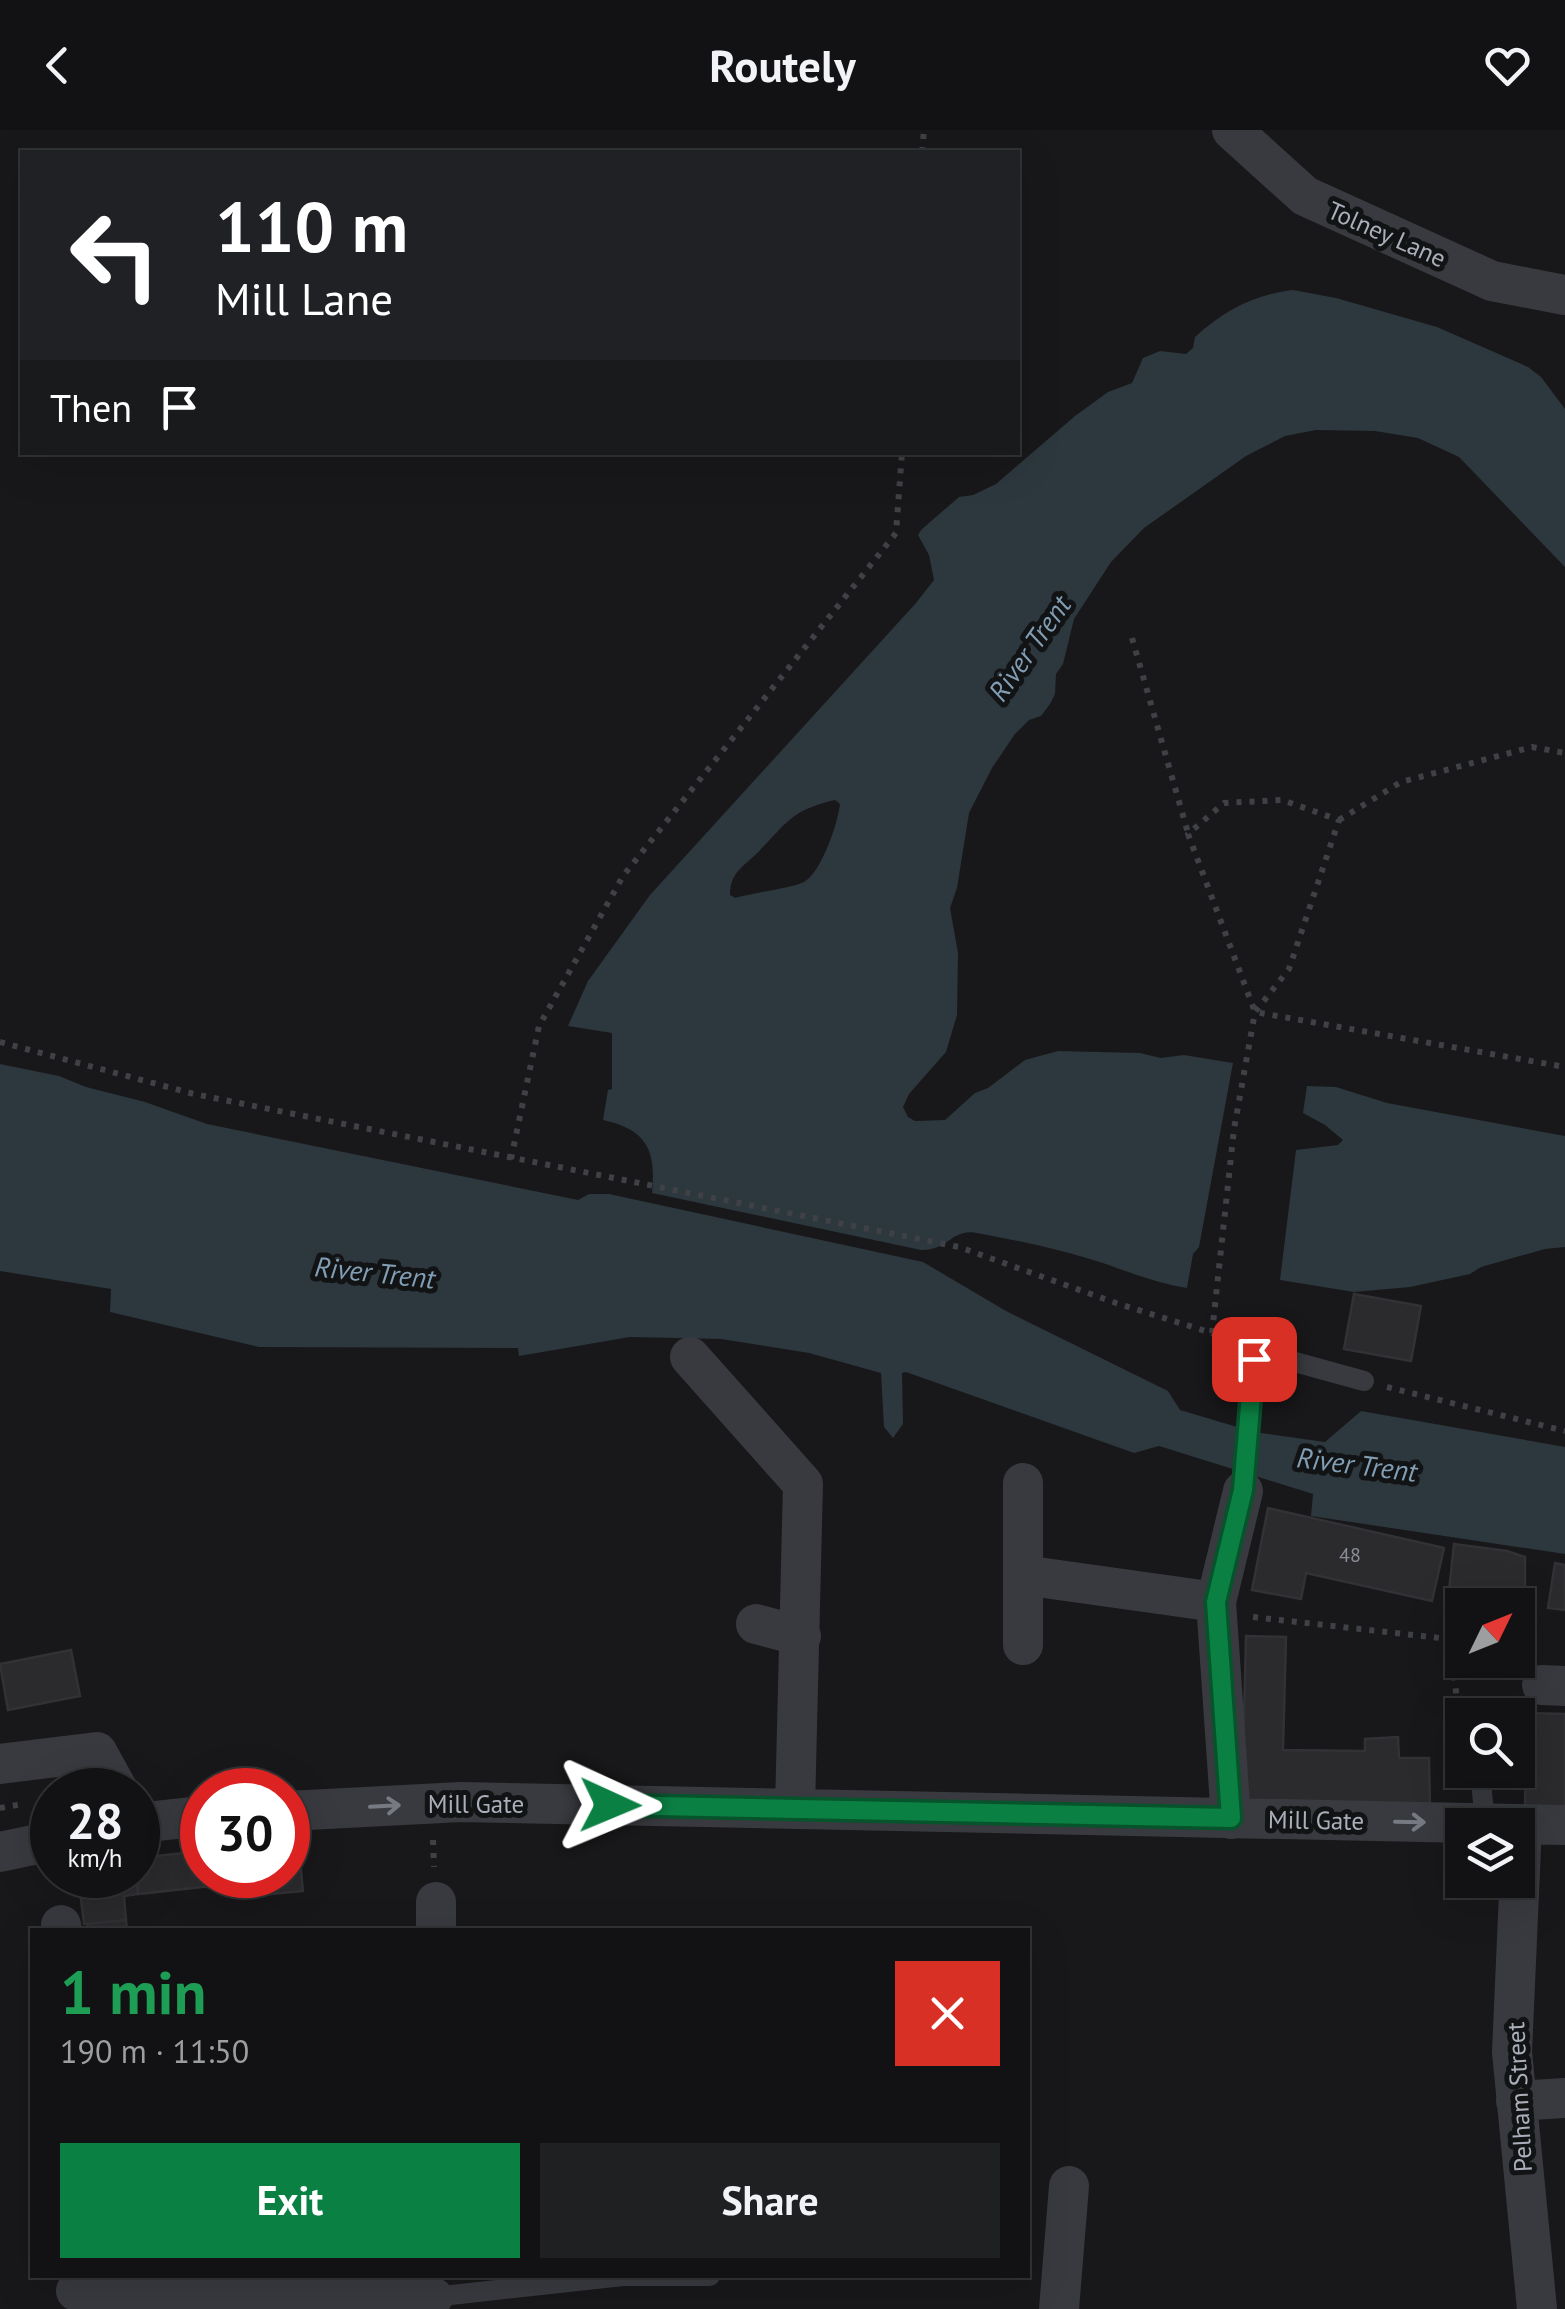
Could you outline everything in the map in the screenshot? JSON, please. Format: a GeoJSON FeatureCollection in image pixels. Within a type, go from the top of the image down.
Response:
{"type":"FeatureCollection","features":[{"type":"Feature","properties":{"kind":"street","name":"Tolney Lane"},"geometry":{"type":"LineString","coordinates":[[1232,130],[1305,196],[1492,281],[1565,295]]}},
{"type":"Feature","properties":{"kind":"street"},"geometry":{"type":"LineString","coordinates":[[690,1358],[803,1484],[795,1809]]}},
{"type":"Feature","properties":{"kind":"street"},"geometry":{"type":"LineString","coordinates":[[1023,1484],[1023,1645]]}},
{"type":"Feature","properties":{"kind":"street"},"geometry":{"type":"LineString","coordinates":[[1231,1818],[1216,1610],[1243,1490]]}},
{"type":"Feature","properties":{"kind":"street"},"geometry":{"type":"LineString","coordinates":[[1023,1576],[1216,1610]]}},
{"type":"Feature","properties":{"kind":"street"},"geometry":{"type":"LineString","coordinates":[[756,1624],[800,1636]]}},
{"type":"Feature","properties":{"kind":"street"},"geometry":{"type":"LineString","coordinates":[[0,1764],[97,1752],[106,1768]]}},
{"type":"Feature","properties":{"kind":"street","name":"Mill Gate"},"geometry":{"type":"LineString","coordinates":[[310,1810],[431,1804],[1445,1823]]}},
{"type":"Feature","properties":{"kind":"street","name":"Mill Gate"},"geometry":{"type":"LineString","coordinates":[[1535,1825],[1565,1825]]}},
{"type":"Feature","properties":{"kind":"street"},"geometry":{"type":"LineString","coordinates":[[0,1852],[30,1846]]}},
{"type":"Feature","properties":{"kind":"street","name":"Pelham Street"},"geometry":{"type":"LineString","coordinates":[[1506,1898],[1512,2052],[1537,2309]]}},
{"type":"Feature","properties":{"kind":"street"},"geometry":{"type":"LineString","coordinates":[[1516,2101],[1565,2098]]}},
{"type":"Feature","properties":{"kind":"street"},"geometry":{"type":"LineString","coordinates":[[1059,2309],[1069,2186]]}},
{"type":"Feature","properties":{"kind":"street"},"geometry":{"type":"LineString","coordinates":[[76,2292],[433,2294]]}},
{"type":"Feature","properties":{"kind":"lane"},"geometry":{"type":"LineString","coordinates":[[1243,1490],[1254,1359],[1295,1362],[1364,1381]]}},
{"type":"Feature","properties":{"kind":"lane"},"geometry":{"type":"LineString","coordinates":[[433,2294],[602,2278]]}},
{"type":"Feature","properties":{"kind":"path"},"geometry":{"type":"LineString","coordinates":[[511,1159],[539,1026],[623,876],[896,533],[902,455]]}},
{"type":"Feature","properties":{"kind":"path"},"geometry":{"type":"LineString","coordinates":[[1132,638],[1188,834],[1255,1012]]}},
{"type":"Feature","properties":{"kind":"path"},"geometry":{"type":"LineString","coordinates":[[1212,1333],[1234,1129],[1255,1012],[1289,969],[1339,820],[1400,782],[1532,747],[1565,754]]}},
{"type":"Feature","properties":{"kind":"path"},"geometry":{"type":"LineString","coordinates":[[1188,834],[1224,803],[1282,800],[1339,820]]}},
{"type":"Feature","properties":{"kind":"path"},"geometry":{"type":"LineString","coordinates":[[1255,1012],[1565,1067]]}},
{"type":"Feature","properties":{"kind":"path"},"geometry":{"type":"LineString","coordinates":[[0,1042],[194,1094],[958,1248],[1212,1333],[1254,1359]]}},
{"type":"Feature","properties":{"kind":"path"},"geometry":{"type":"LineString","coordinates":[[1364,1381],[1565,1431]]}},
{"type":"Feature","properties":{"kind":"path"},"geometry":{"type":"LineString","coordinates":[[1216,1610],[1449,1639],[1457,1698],[1481,1702],[1518,1700],[1553,1686]]}},
{"type":"Feature","properties":{"kind":"path"},"geometry":{"type":"LineString","coordinates":[[431,1804],[436,1916]]}},
{"type":"Feature","properties":{"kind":"water","name":"River Trent"},"geometry":{"type":"Polygon","coordinates":[[[1293,290],[1336,298],[1437,327],[1528,367],[1541,377],[1565,409],[1565,567],[1459,457],[1418,438],[1375,431],[1316,430],[1285,436],[1246,456],[1144,528],[1111,562],[1074,619],[1050,704],[1041,716],[1029,720],[1015,734],[992,768],[969,813],[950,908],[958,953],[957,1015],[946,1052],[909,1094],[903,1107],[915,1121],[945,1120],[975,1093],[1025,1060],[1058,1051],[1140,1053],[1161,1058],[1184,1055],[1233,1063],[1199,1247],[1193,1254],[1187,1288],[1062,1251],[977,1233],[962,1234],[938,1247],[921,1250],[652,1193],[652,1165],[646,1144],[630,1130],[603,1120],[608,1090],[612,1089],[612,1033],[568,1026],[588,981],[650,895],[934,580],[929,555],[918,535],[922,529],[959,497],[996,484],[1108,392],[1132,383],[1143,358],[1160,351],[1186,354],[1193,348],[1195,337],[1217,319],[1240,305],[1293,290]],[[835,800],[793,817],[736,874],[730,895],[735,898],[804,882],[817,869],[828,847],[840,804],[835,800]]]}},
{"type":"Feature","properties":{"kind":"water","name":"River Trent"},"geometry":{"type":"Polygon","coordinates":[[[0,1064],[59,1076],[207,1124],[578,1200],[589,1194],[609,1194],[923,1262],[1006,1311],[1168,1391],[1180,1410],[1254,1432],[1325,1442],[1361,1411],[1565,1447],[1565,1554],[1311,1516],[1313,1494],[1159,1446],[1134,1453],[906,1372],[902,1373],[903,1424],[893,1438],[884,1427],[881,1373],[809,1353],[721,1339],[630,1337],[519,1356],[518,1348],[259,1347],[110,1312],[111,1289],[0,1271],[0,1064]]]}},
{"type":"Feature","properties":{"kind":"water"},"geometry":{"type":"Polygon","coordinates":[[[1307,1086],[1336,1087],[1387,1103],[1565,1136],[1565,1247],[1545,1249],[1481,1267],[1470,1274],[1410,1287],[1354,1292],[1280,1280],[1296,1150],[1338,1145],[1343,1140],[1303,1113],[1307,1086]]]}},
{"type":"Feature","properties":{"kind":"building"},"geometry":{"type":"Polygon","coordinates":[[[1354,1294],[1421,1306],[1411,1361],[1344,1349],[1354,1294]]]}},
{"type":"Feature","properties":{"kind":"building"},"geometry":{"type":"Polygon","coordinates":[[[1268,1508],[1444,1548],[1432,1601],[1306,1573],[1301,1599],[1252,1590],[1268,1508]]]}},
{"type":"Feature","properties":{"kind":"building"},"geometry":{"type":"Polygon","coordinates":[[[1454,1544],[1525,1557],[1525,1588],[1449,1588],[1454,1544]]]}},
{"type":"Feature","properties":{"kind":"building"},"geometry":{"type":"Polygon","coordinates":[[[1555,1563],[1565,1565],[1565,1610],[1548,1608],[1555,1563]]]}},
{"type":"Feature","properties":{"kind":"building"},"geometry":{"type":"Polygon","coordinates":[[[1246,1636],[1286,1637],[1283,1750],[1365,1751],[1365,1739],[1398,1737],[1399,1758],[1429,1758],[1430,1808],[1242,1803],[1246,1636]]]}},
{"type":"Feature","properties":{"kind":"building"},"geometry":{"type":"Polygon","coordinates":[[[71,1650],[80,1696],[8,1710],[0,1664],[71,1650]]]}},
{"type":"Feature","properties":{"kind":"building"},"geometry":{"type":"Polygon","coordinates":[[[1535,1713],[1565,1714],[1565,1807],[1525,1807],[1525,1788],[1535,1788],[1535,1713]]]}},
{"type":"Feature","properties":{"kind":"building"},"geometry":{"type":"Polygon","coordinates":[[[180,1853],[180,1889],[160,1892],[160,1856],[180,1853]]]}},
{"type":"Feature","properties":{"kind":"building"},"geometry":{"type":"Polygon","coordinates":[[[81,1898],[124,1898],[126,1920],[84,1924],[81,1898]]]}},
{"type":"Feature","properties":{"kind":"building"},"geometry":{"type":"Polygon","coordinates":[[[126,1920],[127,1928],[88,1928],[87,1924],[126,1920]]]}},
{"type":"Feature","properties":{"kind":"route"},"geometry":{"type":"LineString","coordinates":[[610,1805],[1231,1818],[1216,1602],[1243,1490],[1254,1359]]}}]}
